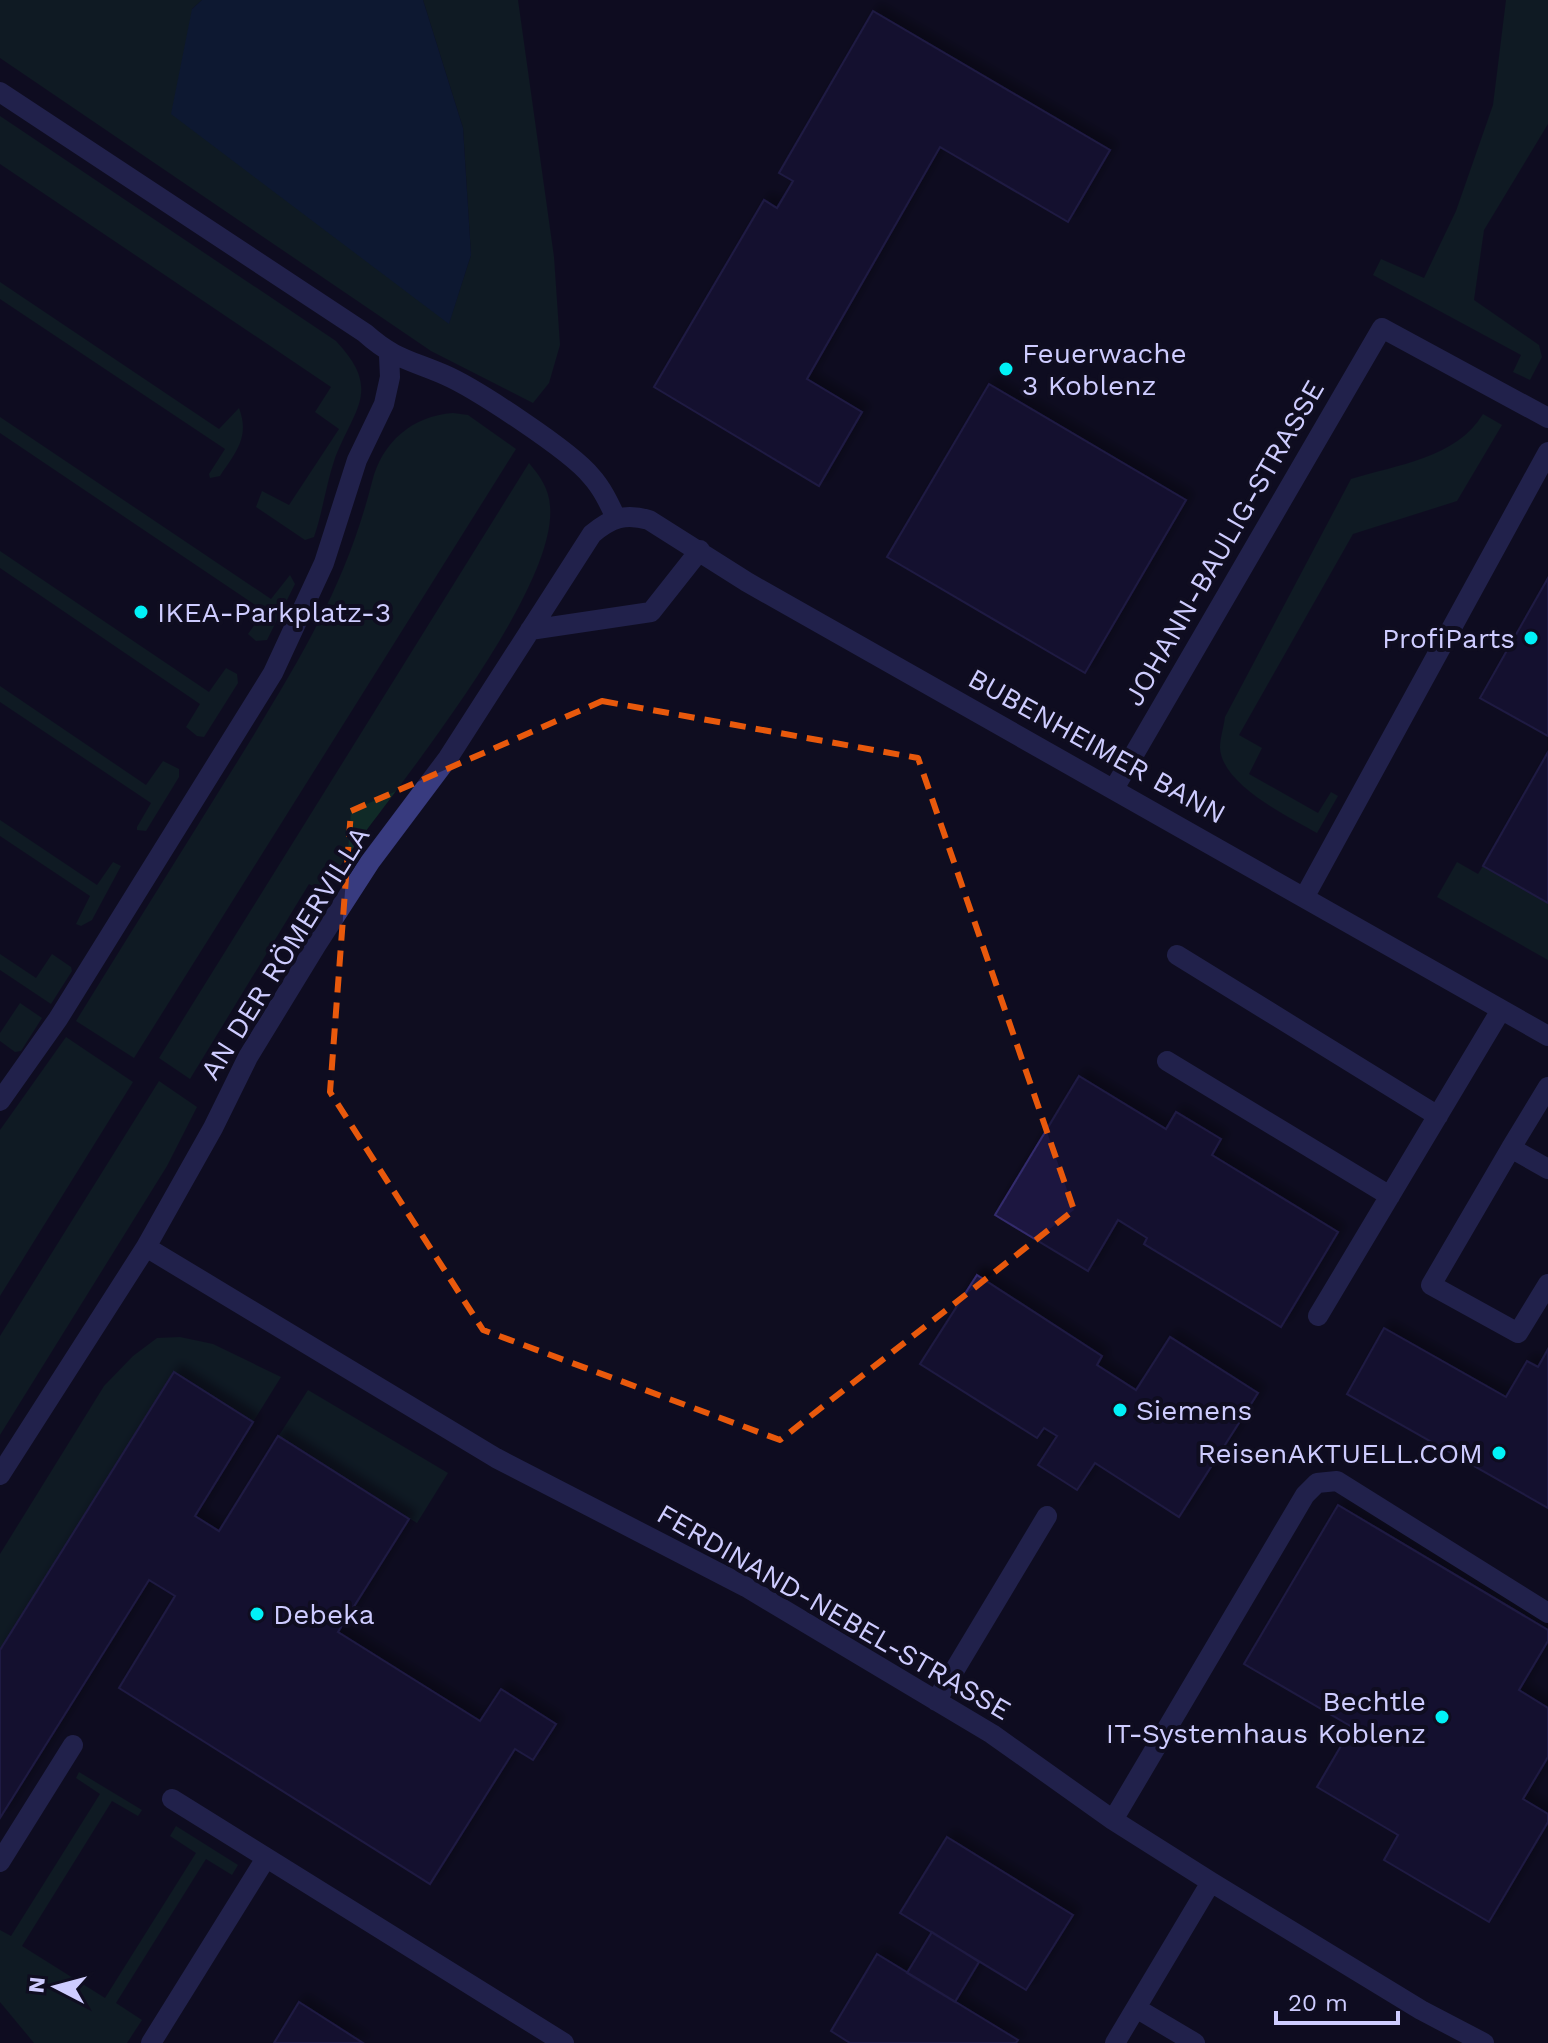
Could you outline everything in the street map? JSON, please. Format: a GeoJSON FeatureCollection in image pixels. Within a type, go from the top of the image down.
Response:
{"type":"FeatureCollection","features":[{"type":"Feature","properties":{"kind":"street"},"geometry":{"type":"LineString","coordinates":[[0,92],[365,333],[389,355],[447,376],[537,433],[590,473],[616,518]]}},
{"type":"Feature","properties":{"kind":"street","name":"JOHANN-BAULIG-STRASSE"},"geometry":{"type":"LineString","coordinates":[[1115,787],[1382,328],[1548,418]]}},
{"type":"Feature","properties":{"kind":"street"},"geometry":{"type":"LineString","coordinates":[[0,1101],[58,1019],[273,673],[324,563],[357,460],[384,404],[390,377],[389,355]]}},
{"type":"Feature","properties":{"kind":"street"},"geometry":{"type":"LineString","coordinates":[[1305,896],[1548,452]]}},
{"type":"Feature","properties":{"kind":"street","name":"BUBENHEIMER BANN"},"geometry":{"type":"LineString","coordinates":[[616,518],[632,515],[649,520],[747,582],[1115,787],[1548,1036]]}},
{"type":"Feature","properties":{"kind":"street","name":"AN DER RÖMERVILLA"},"geometry":{"type":"LineString","coordinates":[[0,1475],[146,1247],[213,1128],[248,1057],[317,944],[370,862],[448,758],[592,534],[616,518]]}},
{"type":"Feature","properties":{"kind":"street"},"geometry":{"type":"LineString","coordinates":[[530,630],[651,612],[700,550]]}},
{"type":"Feature","properties":{"kind":"street"},"geometry":{"type":"LineString","coordinates":[[1177,955],[1438,1116]]}},
{"type":"Feature","properties":{"kind":"street"},"geometry":{"type":"LineString","coordinates":[[1318,1316],[1501,1010]]}},
{"type":"Feature","properties":{"kind":"street"},"geometry":{"type":"LineString","coordinates":[[1167,1061],[1390,1196]]}},
{"type":"Feature","properties":{"kind":"street"},"geometry":{"type":"LineString","coordinates":[[1548,1087],[1431,1285],[1518,1333],[1548,1284]]}},
{"type":"Feature","properties":{"kind":"street"},"geometry":{"type":"LineString","coordinates":[[1511,1148],[1548,1169]]}},
{"type":"Feature","properties":{"kind":"street","name":"FERDINAND-NEBEL-STRASSE"},"geometry":{"type":"LineString","coordinates":[[146,1247],[496,1458],[704,1564],[992,1734],[1113,1820],[1211,1882],[1421,2010],[1484,2043]]}},
{"type":"Feature","properties":{"kind":"street"},"geometry":{"type":"LineString","coordinates":[[1113,1820],[1305,1495],[1317,1483],[1337,1481],[1548,1613]]}},
{"type":"Feature","properties":{"kind":"street"},"geometry":{"type":"LineString","coordinates":[[936,1701],[1047,1516]]}},
{"type":"Feature","properties":{"kind":"street"},"geometry":{"type":"LineString","coordinates":[[0,1862],[73,1745]]}},
{"type":"Feature","properties":{"kind":"street"},"geometry":{"type":"LineString","coordinates":[[172,1799],[537,2036],[564,2043]]}},
{"type":"Feature","properties":{"kind":"street"},"geometry":{"type":"LineString","coordinates":[[151,2043],[266,1858]]}},
{"type":"Feature","properties":{"kind":"street"},"geometry":{"type":"LineString","coordinates":[[1115,2043],[1211,1882]]}},
{"type":"Feature","properties":{"kind":"street"},"geometry":{"type":"LineString","coordinates":[[1136,2008],[1195,2043]]}},
{"type":"Feature","properties":{"kind":"highlighted area"},"geometry":{"type":"Polygon","coordinates":[[[602,701],[918,758],[1074,1210],[780,1440],[483,1330],[330,1092],[351,811],[602,701]]]}},
{"type":"Feature","properties":{"kind":"green space"},"geometry":{"type":"Polygon","coordinates":[[[0,0],[202,0],[192,9],[449,323],[471,255],[463,128],[423,0],[518,0],[554,257],[560,345],[549,383],[533,403],[431,351],[0,58],[0,0]]]}},
{"type":"Feature","properties":{"kind":"green space"},"geometry":{"type":"Polygon","coordinates":[[[1506,0],[1548,0],[1548,124],[1484,230],[1474,300],[1539,345],[1542,357],[1530,380],[1513,372],[1521,355],[1373,275],[1381,259],[1424,278],[1456,211],[1493,105],[1506,0]]]}},
{"type":"Feature","properties":{"kind":"green space"},"geometry":{"type":"Polygon","coordinates":[[[0,116],[336,341],[350,358],[358,373],[360,399],[335,458],[314,537],[305,540],[256,507],[262,491],[289,505],[339,429],[315,412],[331,387],[0,164],[0,116]]]}},
{"type":"Feature","properties":{"kind":"green space"},"geometry":{"type":"Polygon","coordinates":[[[0,282],[219,429],[239,408],[243,427],[240,444],[220,476],[210,478],[209,474],[225,449],[0,299],[0,282]]]}},
{"type":"Feature","properties":{"kind":"green space"},"geometry":{"type":"Polygon","coordinates":[[[453,413],[468,415],[516,449],[134,1058],[76,1021],[308,642],[338,582],[383,455],[391,443],[412,426],[424,419],[453,413]]]}},
{"type":"Feature","properties":{"kind":"green space"},"geometry":{"type":"Polygon","coordinates":[[[1483,414],[1502,425],[1457,501],[1353,534],[1239,735],[1262,748],[1249,774],[1318,813],[1331,792],[1338,796],[1317,833],[1275,809],[1232,775],[1220,748],[1225,717],[1351,479],[1406,464],[1442,450],[1472,429],[1483,414]]]}},
{"type":"Feature","properties":{"kind":"green space"},"geometry":{"type":"Polygon","coordinates":[[[0,417],[271,599],[290,575],[295,584],[267,640],[256,641],[248,634],[264,611],[0,433],[0,417]]]}},
{"type":"Feature","properties":{"kind":"green space"},"geometry":{"type":"Polygon","coordinates":[[[529,463],[543,483],[550,506],[545,544],[528,589],[467,692],[322,891],[309,884],[190,1079],[159,1058],[529,463]]]}},
{"type":"Feature","properties":{"kind":"green space"},"geometry":{"type":"Polygon","coordinates":[[[0,551],[209,692],[226,668],[237,674],[238,683],[204,737],[197,736],[186,727],[200,704],[0,568],[0,551]]]}},
{"type":"Feature","properties":{"kind":"green space"},"geometry":{"type":"Polygon","coordinates":[[[0,686],[146,785],[163,761],[179,769],[179,777],[146,831],[137,830],[137,827],[151,803],[0,702],[0,686]]]}},
{"type":"Feature","properties":{"kind":"green space"},"geometry":{"type":"Polygon","coordinates":[[[0,820],[97,885],[113,862],[121,866],[92,920],[81,926],[76,924],[90,896],[0,836],[0,820]]]}},
{"type":"Feature","properties":{"kind":"green space"},"geometry":{"type":"Polygon","coordinates":[[[1457,862],[1478,874],[1483,866],[1548,903],[1548,960],[1437,897],[1457,862]]]}},
{"type":"Feature","properties":{"kind":"green space"},"geometry":{"type":"Polygon","coordinates":[[[0,954],[36,978],[52,954],[71,967],[72,971],[51,1004],[0,970],[0,954]]]}},
{"type":"Feature","properties":{"kind":"green space"},"geometry":{"type":"Polygon","coordinates":[[[20,1003],[42,1018],[21,1051],[15,1052],[0,1041],[0,1033],[20,1003]]]}},
{"type":"Feature","properties":{"kind":"green space"},"geometry":{"type":"Polygon","coordinates":[[[66,1037],[133,1082],[0,1296],[0,1130],[66,1037]]]}},
{"type":"Feature","properties":{"kind":"green space"},"geometry":{"type":"Polygon","coordinates":[[[159,1081],[197,1107],[167,1166],[0,1435],[0,1336],[159,1081]]]}},
{"type":"Feature","properties":{"kind":"green space"},"geometry":{"type":"Polygon","coordinates":[[[180,1337],[213,1344],[281,1377],[253,1422],[173,1372],[0,1650],[0,1554],[104,1386],[133,1356],[157,1338],[180,1337]]]}},
{"type":"Feature","properties":{"kind":"green space"},"geometry":{"type":"Polygon","coordinates":[[[308,1390],[448,1473],[417,1523],[278,1437],[308,1390]]]}},
{"type":"Feature","properties":{"kind":"green space"},"geometry":{"type":"Polygon","coordinates":[[[79,1772],[142,1810],[138,1816],[112,1801],[22,1946],[105,1998],[196,1853],[170,1836],[176,1826],[238,1865],[232,1875],[206,1859],[116,2003],[142,2020],[127,2043],[34,2043],[0,2002],[0,1930],[11,1936],[100,1794],[76,1778],[79,1772]]]}},
{"type":"Feature","properties":{"kind":"water"},"geometry":{"type":"Polygon","coordinates":[[[202,0],[423,0],[463,128],[471,255],[449,324],[171,114],[192,9],[202,0]]]}},
{"type":"Feature","properties":{"kind":"building"},"geometry":{"type":"Polygon","coordinates":[[[873,11],[1110,150],[1068,222],[940,147],[807,379],[862,412],[819,486],[654,387],[764,200],[777,208],[793,181],[779,173],[873,11]]]}},
{"type":"Feature","properties":{"kind":"building"},"geometry":{"type":"Polygon","coordinates":[[[989,384],[1186,500],[1085,673],[887,557],[989,384]]]}},
{"type":"Feature","properties":{"kind":"building","name":"ProfiParts"},"geometry":{"type":"Polygon","coordinates":[[[1548,578],[1548,736],[1480,698],[1548,578]]]}},
{"type":"Feature","properties":{"kind":"building"},"geometry":{"type":"Polygon","coordinates":[[[1548,752],[1548,903],[1483,866],[1548,752]]]}},
{"type":"Feature","properties":{"kind":"building"},"geometry":{"type":"Polygon","coordinates":[[[1079,1076],[1166,1129],[1176,1112],[1221,1139],[1212,1155],[1338,1232],[1281,1327],[1144,1244],[1147,1238],[1118,1220],[1088,1271],[995,1215],[1079,1076]]]}},
{"type":"Feature","properties":{"kind":"building","name":"Siemens"},"geometry":{"type":"Polygon","coordinates":[[[977,1275],[1102,1356],[1097,1365],[1136,1390],[1170,1337],[1258,1393],[1179,1517],[1095,1463],[1077,1490],[1038,1465],[1057,1436],[1044,1428],[1037,1438],[920,1364],[977,1275]]]}},
{"type":"Feature","properties":{"kind":"building","name":"ReisenAKTUELL.COM"},"geometry":{"type":"Polygon","coordinates":[[[1384,1328],[1506,1397],[1527,1361],[1538,1367],[1548,1349],[1548,1508],[1347,1394],[1384,1328]]]}},
{"type":"Feature","properties":{"kind":"building","name":"Debeka"},"geometry":{"type":"Polygon","coordinates":[[[174,1372],[253,1422],[195,1516],[219,1531],[278,1436],[409,1519],[338,1632],[480,1721],[501,1689],[556,1724],[533,1760],[515,1749],[430,1884],[119,1688],[175,1596],[149,1580],[0,1818],[0,1650],[174,1372]]]}},
{"type":"Feature","properties":{"kind":"building","name":"Bechtle IT-Systemhaus Koblenz"},"geometry":{"type":"Polygon","coordinates":[[[1338,1505],[1548,1630],[1548,1641],[1519,1690],[1548,1708],[1548,1757],[1523,1799],[1548,1814],[1548,1822],[1489,1922],[1384,1860],[1398,1835],[1317,1787],[1352,1727],[1244,1664],[1338,1505]]]}},
{"type":"Feature","properties":{"kind":"building"},"geometry":{"type":"Polygon","coordinates":[[[947,1837],[1073,1915],[1026,1990],[900,1913],[947,1837]]]}},
{"type":"Feature","properties":{"kind":"building"},"geometry":{"type":"Polygon","coordinates":[[[932,1932],[979,1962],[955,2002],[907,1973],[932,1932]]]}},
{"type":"Feature","properties":{"kind":"building"},"geometry":{"type":"Polygon","coordinates":[[[877,1954],[1018,2040],[1016,2043],[850,2043],[831,2031],[877,1954]]]}},
{"type":"Feature","properties":{"kind":"building"},"geometry":{"type":"Polygon","coordinates":[[[299,2002],[363,2043],[274,2043],[299,2002]]]}},
{"type":"Feature","properties":{"kind":"place","name":"Feuerwache 3 Koblenz"},"geometry":{"type":"Point","coordinates":[1006,369]}},
{"type":"Feature","properties":{"kind":"place","name":"IKEA-Parkplatz-3"},"geometry":{"type":"Point","coordinates":[141,612]}},
{"type":"Feature","properties":{"kind":"place","name":"ProfiParts"},"geometry":{"type":"Point","coordinates":[1531,638]}},
{"type":"Feature","properties":{"kind":"place","name":"Siemens"},"geometry":{"type":"Point","coordinates":[1120,1410]}},
{"type":"Feature","properties":{"kind":"place","name":"ReisenAKTUELL.COM"},"geometry":{"type":"Point","coordinates":[1499,1453]}},
{"type":"Feature","properties":{"kind":"place","name":"Debeka"},"geometry":{"type":"Point","coordinates":[257,1614]}},
{"type":"Feature","properties":{"kind":"place","name":"Bechtle IT-Systemhaus Koblenz"},"geometry":{"type":"Point","coordinates":[1442,1717]}}]}
